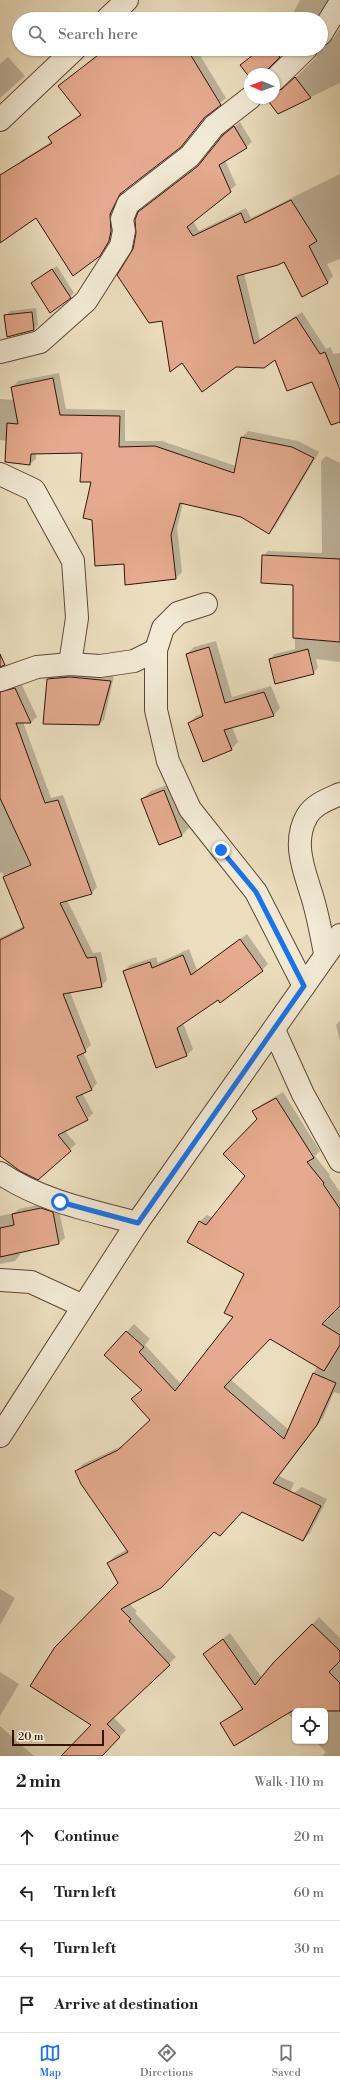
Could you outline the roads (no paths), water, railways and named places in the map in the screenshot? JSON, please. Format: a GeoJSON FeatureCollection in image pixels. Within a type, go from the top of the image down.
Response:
{"type":"FeatureCollection","features":[{"type":"Feature","properties":{"kind":"street"},"geometry":{"type":"LineString","coordinates":[[114,12],[127,0]]}},
{"type":"Feature","properties":{"kind":"street"},"geometry":{"type":"LineString","coordinates":[[328,23],[340,3]]}},
{"type":"Feature","properties":{"kind":"street"},"geometry":{"type":"LineString","coordinates":[[0,120],[68,56]]}},
{"type":"Feature","properties":{"kind":"street"},"geometry":{"type":"LineString","coordinates":[[280,74],[299,56]]}},
{"type":"Feature","properties":{"kind":"street"},"geometry":{"type":"LineString","coordinates":[[0,352],[40,342],[86,300],[121,246],[124,231],[122,219],[128,204],[190,156],[214,126],[244,103]]}},
{"type":"Feature","properties":{"kind":"street"},"geometry":{"type":"LineString","coordinates":[[0,474],[34,490],[73,561],[78,618],[70,664]]}},
{"type":"Feature","properties":{"kind":"street"},"geometry":{"type":"LineString","coordinates":[[206,604],[178,613],[163,628],[156,650],[156,710],[168,761],[190,810],[256,892],[304,986]]}},
{"type":"Feature","properties":{"kind":"street"},"geometry":{"type":"LineString","coordinates":[[0,680],[37,667],[70,664],[100,666],[134,661],[156,650]]}},
{"type":"Feature","properties":{"kind":"street"},"geometry":{"type":"LineString","coordinates":[[325,953],[312,896],[303,869],[300,849],[301,830],[307,814],[320,803],[340,794]]}},
{"type":"Feature","properties":{"kind":"street"},"geometry":{"type":"LineString","coordinates":[[0,1436],[138,1223],[274,1030],[325,953],[340,934]]}},
{"type":"Feature","properties":{"kind":"street"},"geometry":{"type":"LineString","coordinates":[[274,1030],[303,1094],[340,1161]]}},
{"type":"Feature","properties":{"kind":"street"},"geometry":{"type":"LineString","coordinates":[[0,1172],[20,1186],[60,1202],[138,1223]]}},
{"type":"Feature","properties":{"kind":"street"},"geometry":{"type":"LineString","coordinates":[[0,1280],[31,1282],[83,1306]]}}]}
